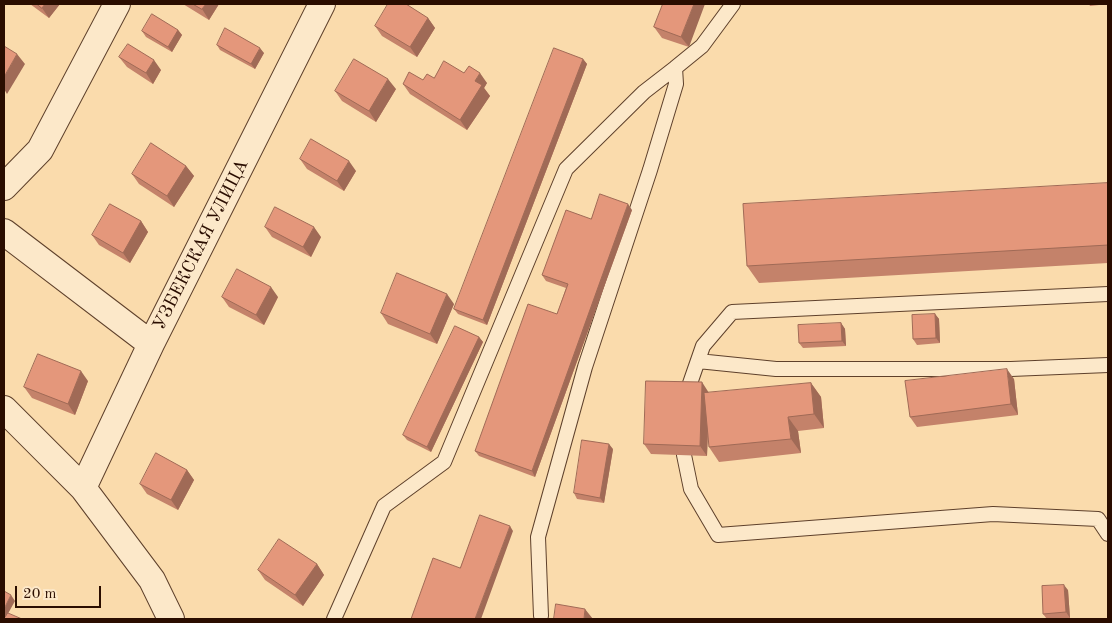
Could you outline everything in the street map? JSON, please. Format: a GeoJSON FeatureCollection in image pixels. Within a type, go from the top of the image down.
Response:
{"type":"FeatureCollection","features":[{"type":"Feature","properties":{"kind":"street"},"geometry":{"type":"LineString","coordinates":[[4,187],[40,150],[118,4]]}},
{"type":"Feature","properties":{"kind":"street","name":"УЗБЕКСКАЯ УЛИЦА"},"geometry":{"type":"LineString","coordinates":[[83,488],[151,344],[322,4]]}},
{"type":"Feature","properties":{"kind":"street"},"geometry":{"type":"LineString","coordinates":[[4,232],[151,344]]}},
{"type":"Feature","properties":{"kind":"street"},"geometry":{"type":"LineString","coordinates":[[4,409],[83,488],[152,580],[171,619]]}},
{"type":"Feature","properties":{"kind":"lane"},"geometry":{"type":"LineString","coordinates":[[334,619],[384,506],[444,462],[566,169],[644,92],[702,46],[733,4]]}},
{"type":"Feature","properties":{"kind":"lane"},"geometry":{"type":"LineString","coordinates":[[541,616],[538,538],[585,367],[650,170],[676,84],[675,68]]}},
{"type":"Feature","properties":{"kind":"lane"},"geometry":{"type":"LineString","coordinates":[[687,392],[703,346],[732,312],[1108,294]]}},
{"type":"Feature","properties":{"kind":"lane"},"geometry":{"type":"LineString","coordinates":[[698,361],[776,369],[1011,369],[1108,365]]}},
{"type":"Feature","properties":{"kind":"lane"},"geometry":{"type":"LineString","coordinates":[[684,455],[691,489],[718,535],[993,514],[1098,519],[1108,534]]}},
{"type":"Feature","properties":{"kind":"building"},"geometry":{"type":"Polygon","coordinates":[[[37,4],[45,4],[42,8],[37,4]]]}},
{"type":"Feature","properties":{"kind":"building"},"geometry":{"type":"Polygon","coordinates":[[[193,4],[206,4],[202,9],[193,4]]]}},
{"type":"Feature","properties":{"kind":"building"},"geometry":{"type":"Polygon","coordinates":[[[388,4],[406,4],[428,18],[410,47],[375,26],[388,4]]]}},
{"type":"Feature","properties":{"kind":"building"},"geometry":{"type":"Polygon","coordinates":[[[663,4],[694,4],[681,37],[654,27],[663,4]]]}},
{"type":"Feature","properties":{"kind":"building"},"geometry":{"type":"Polygon","coordinates":[[[152,14],[178,30],[168,47],[142,31],[152,14]]]}},
{"type":"Feature","properties":{"kind":"building"},"geometry":{"type":"Polygon","coordinates":[[[225,28],[260,48],[251,64],[217,45],[225,28]]]}},
{"type":"Feature","properties":{"kind":"building"},"geometry":{"type":"Polygon","coordinates":[[[128,44],[154,60],[146,73],[119,57],[128,44]]]}},
{"type":"Feature","properties":{"kind":"building"},"geometry":{"type":"Polygon","coordinates":[[[4,46],[17,54],[4,77],[4,46]]]}},
{"type":"Feature","properties":{"kind":"building"},"geometry":{"type":"Polygon","coordinates":[[[554,48],[583,59],[483,320],[454,309],[554,48]]]}},
{"type":"Feature","properties":{"kind":"building"},"geometry":{"type":"Polygon","coordinates":[[[354,59],[388,79],[369,111],[335,91],[354,59]]]}},
{"type":"Feature","properties":{"kind":"building"},"geometry":{"type":"Polygon","coordinates":[[[444,61],[464,73],[469,66],[480,73],[475,81],[482,85],[460,120],[403,84],[409,72],[423,80],[427,74],[434,78],[444,61]]]}},
{"type":"Feature","properties":{"kind":"building"},"geometry":{"type":"Polygon","coordinates":[[[311,139],[349,161],[337,181],[300,159],[311,139]]]}},
{"type":"Feature","properties":{"kind":"building"},"geometry":{"type":"Polygon","coordinates":[[[151,143],[186,166],[167,196],[132,174],[151,143]]]}},
{"type":"Feature","properties":{"kind":"building"},"geometry":{"type":"Polygon","coordinates":[[[1108,183],[1108,245],[747,266],[743,204],[1108,183]]]}},
{"type":"Feature","properties":{"kind":"building"},"geometry":{"type":"Polygon","coordinates":[[[600,194],[628,204],[532,471],[475,451],[528,304],[557,314],[568,284],[542,275],[566,210],[591,219],[600,194]]]}},
{"type":"Feature","properties":{"kind":"building"},"geometry":{"type":"Polygon","coordinates":[[[110,204],[141,221],[123,253],[92,235],[110,204]]]}},
{"type":"Feature","properties":{"kind":"building"},"geometry":{"type":"Polygon","coordinates":[[[275,207],[314,227],[303,247],[265,227],[275,207]]]}},
{"type":"Feature","properties":{"kind":"building"},"geometry":{"type":"Polygon","coordinates":[[[237,269],[271,287],[256,315],[222,297],[237,269]]]}},
{"type":"Feature","properties":{"kind":"building"},"geometry":{"type":"Polygon","coordinates":[[[397,273],[447,294],[430,334],[381,313],[397,273]]]}},
{"type":"Feature","properties":{"kind":"building"},"geometry":{"type":"Polygon","coordinates":[[[935,314],[936,338],[913,339],[912,315],[935,314]]]}},
{"type":"Feature","properties":{"kind":"building"},"geometry":{"type":"Polygon","coordinates":[[[841,323],[842,341],[799,343],[798,325],[841,323]]]}},
{"type":"Feature","properties":{"kind":"building"},"geometry":{"type":"Polygon","coordinates":[[[455,326],[479,337],[427,447],[403,435],[455,326]]]}},
{"type":"Feature","properties":{"kind":"building"},"geometry":{"type":"Polygon","coordinates":[[[38,354],[81,371],[68,404],[24,387],[38,354]]]}},
{"type":"Feature","properties":{"kind":"building"},"geometry":{"type":"Polygon","coordinates":[[[1007,369],[1011,404],[910,417],[905,381],[1007,369]]]}},
{"type":"Feature","properties":{"kind":"building"},"geometry":{"type":"Polygon","coordinates":[[[646,381],[702,382],[700,446],[644,444],[646,381]]]}},
{"type":"Feature","properties":{"kind":"building"},"geometry":{"type":"Polygon","coordinates":[[[811,383],[814,414],[788,417],[791,439],[709,447],[704,393],[811,383]]]}},
{"type":"Feature","properties":{"kind":"building"},"geometry":{"type":"Polygon","coordinates":[[[582,440],[609,444],[600,498],[574,493],[582,440]]]}},
{"type":"Feature","properties":{"kind":"building"},"geometry":{"type":"Polygon","coordinates":[[[156,453],[187,470],[171,500],[140,484],[156,453]]]}},
{"type":"Feature","properties":{"kind":"building"},"geometry":{"type":"Polygon","coordinates":[[[480,515],[510,526],[475,619],[411,619],[433,558],[460,568],[480,515]]]}},
{"type":"Feature","properties":{"kind":"building"},"geometry":{"type":"Polygon","coordinates":[[[279,539],[317,564],[295,595],[258,570],[279,539]]]}},
{"type":"Feature","properties":{"kind":"building"},"geometry":{"type":"Polygon","coordinates":[[[1064,585],[1066,612],[1043,614],[1042,586],[1064,585]]]}},
{"type":"Feature","properties":{"kind":"building"},"geometry":{"type":"Polygon","coordinates":[[[4,591],[11,595],[4,609],[4,591]]]}},
{"type":"Feature","properties":{"kind":"building"},"geometry":{"type":"Polygon","coordinates":[[[556,604],[585,609],[584,619],[554,619],[556,604]]]}},
{"type":"Feature","properties":{"kind":"building"},"geometry":{"type":"Polygon","coordinates":[[[8,613],[22,619],[4,619],[8,613]]]}}]}
